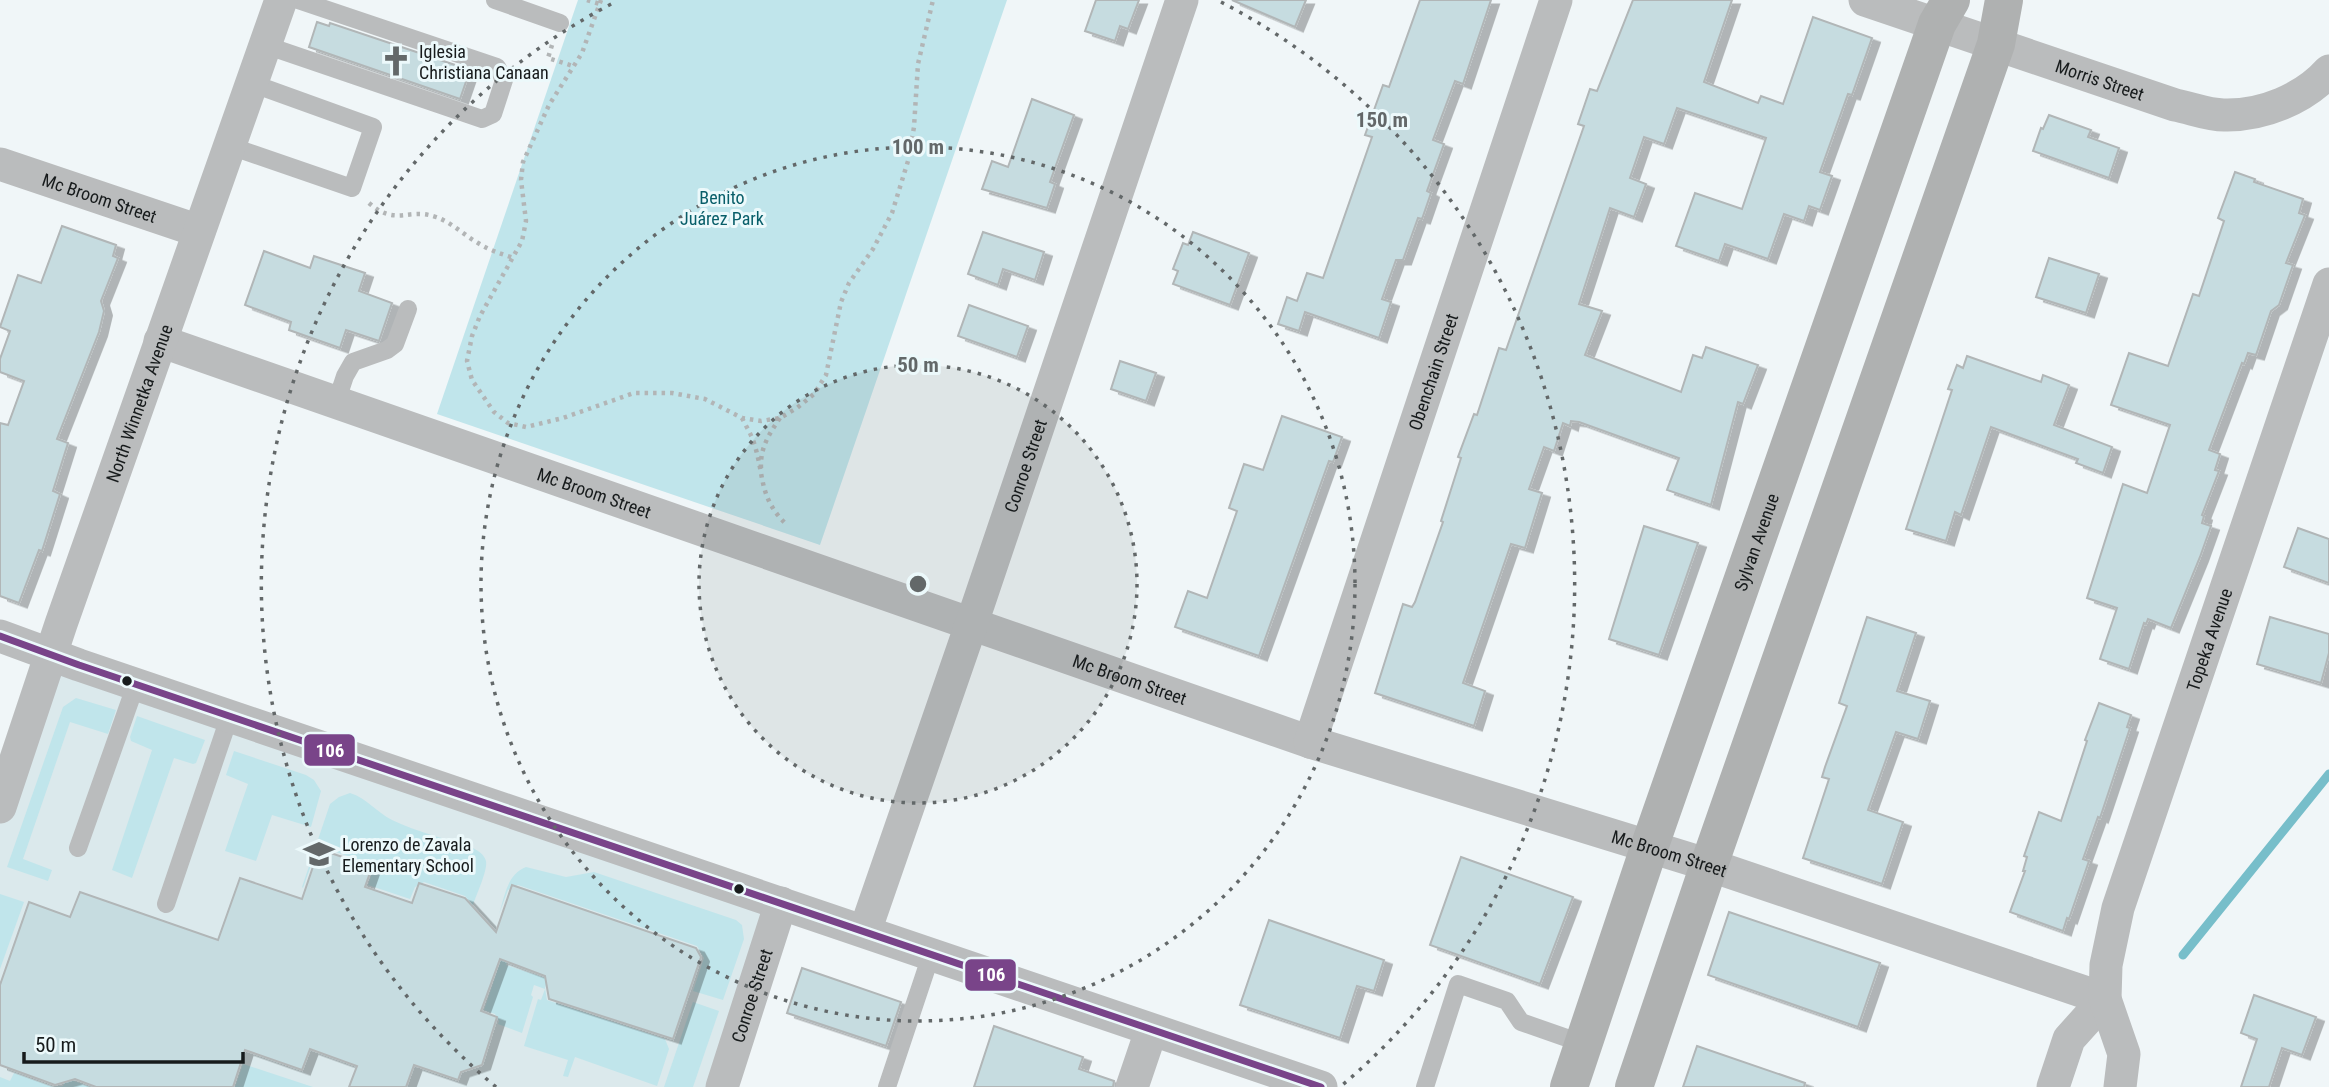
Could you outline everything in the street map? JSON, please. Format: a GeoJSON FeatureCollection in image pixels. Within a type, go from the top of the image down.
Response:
{"type":"FeatureCollection","features":[{"type":"Feature","properties":{"kind":"main road"},"geometry":{"type":"LineString","coordinates":[[1634,1087],[1996,44],[2004,0]]}},
{"type":"Feature","properties":{"kind":"main road","name":"Sylvan Avenue"},"geometry":{"type":"LineString","coordinates":[[1569,1087],[1649,848],[1944,12]]}},
{"type":"Feature","properties":{"kind":"street","name":"North Winnetka Avenue"},"geometry":{"type":"LineString","coordinates":[[0,807],[51,654],[281,0]]}},
{"type":"Feature","properties":{"kind":"street","name":"Conroe Street"},"geometry":{"type":"LineString","coordinates":[[865,931],[1182,0]]}},
{"type":"Feature","properties":{"kind":"street","name":"Obenchain Street"},"geometry":{"type":"LineString","coordinates":[[1310,742],[1556,0]]}},
{"type":"Feature","properties":{"kind":"street","name":"Morris Street"},"geometry":{"type":"LineString","coordinates":[[1865,0],[1944,12],[1996,44],[2175,105],[2224,115],[2270,110],[2318,83],[2329,71]]}},
{"type":"Feature","properties":{"kind":"street","name":"Mc Broom Street"},"geometry":{"type":"LineString","coordinates":[[0,164],[199,231]]}},
{"type":"Feature","properties":{"kind":"street","name":"Topeka Avenue"},"geometry":{"type":"LineString","coordinates":[[2120,1087],[2124,1054],[2105,999],[2106,965],[2118,908],[2329,284]]}},
{"type":"Feature","properties":{"kind":"street","name":"Mc Broom Street"},"geometry":{"type":"LineString","coordinates":[[160,341],[1310,742],[1709,865],[2105,999]]}},
{"type":"Feature","properties":{"kind":"street"},"geometry":{"type":"LineString","coordinates":[[0,636],[1321,1087]]}},
{"type":"Feature","properties":{"kind":"street","name":"Conroe Street"},"geometry":{"type":"LineString","coordinates":[[722,1087],[781,902]]}},
{"type":"Feature","properties":{"kind":"street"},"geometry":{"type":"LineString","coordinates":[[2053,1087],[2069,1040],[2105,999]]}},
{"type":"Feature","properties":{"kind":"street"},"geometry":{"type":"LineString","coordinates":[[1132,1087],[1151,1031]]}},
{"type":"Feature","properties":{"kind":"lane"},"geometry":{"type":"LineString","coordinates":[[265,46],[482,119],[493,114],[504,80],[497,67],[298,0]]}},
{"type":"Feature","properties":{"kind":"lane"},"geometry":{"type":"LineString","coordinates":[[495,0],[560,23]]}},
{"type":"Feature","properties":{"kind":"lane"},"geometry":{"type":"LineString","coordinates":[[230,146],[352,188],[373,127],[251,83]]}},
{"type":"Feature","properties":{"kind":"lane"},"geometry":{"type":"LineString","coordinates":[[335,402],[353,362],[387,350],[395,344],[408,309]]}},
{"type":"Feature","properties":{"kind":"lane"},"geometry":{"type":"LineString","coordinates":[[78,848],[136,684]]}},
{"type":"Feature","properties":{"kind":"lane"},"geometry":{"type":"LineString","coordinates":[[166,904],[230,715]]}},
{"type":"Feature","properties":{"kind":"lane"},"geometry":{"type":"LineString","coordinates":[[887,1087],[931,955]]}},
{"type":"Feature","properties":{"kind":"lane"},"geometry":{"type":"LineString","coordinates":[[1425,1087],[1458,984],[1507,1001],[1521,1023],[1584,1044]]}},
{"type":"Feature","properties":{"kind":"path"},"geometry":{"type":"LineString","coordinates":[[587,0],[600,2],[582,52],[549,105],[523,162],[521,180],[526,221],[522,241],[480,316],[472,336],[467,361],[472,380],[494,412],[508,423],[526,427],[563,418],[634,393],[672,393],[705,400],[742,418],[761,421],[780,418],[814,394],[826,375],[841,302],[849,283],[873,249],[892,213],[908,161],[914,127],[918,64],[933,0]]}},
{"type":"Feature","properties":{"kind":"path"},"geometry":{"type":"LineString","coordinates":[[560,23],[548,58],[573,66]]}},
{"type":"Feature","properties":{"kind":"path"},"geometry":{"type":"LineString","coordinates":[[352,188],[380,213],[397,217],[414,214],[436,216],[478,243],[514,258]]}},
{"type":"Feature","properties":{"kind":"path"},"geometry":{"type":"LineString","coordinates":[[742,418],[754,443],[761,482],[761,459],[767,437],[780,418]]}},
{"type":"Feature","properties":{"kind":"shaded area","name":"Lorenzo de Zavala Elementary School"},"geometry":{"type":"Polygon","coordinates":[[[51,654],[781,903],[719,1087],[0,1087],[0,805],[51,654]]]}},
{"type":"Feature","properties":{"kind":"green space","name":"Benito Juárez Park"},"geometry":{"type":"Polygon","coordinates":[[[578,0],[1007,0],[820,545],[437,414],[578,0]]]}},
{"type":"Feature","properties":{"kind":"green space"},"geometry":{"type":"Polygon","coordinates":[[[76,698],[116,710],[108,734],[70,722],[23,859],[52,870],[48,881],[7,867],[63,707],[76,698]]]}},
{"type":"Feature","properties":{"kind":"green space"},"geometry":{"type":"Polygon","coordinates":[[[137,716],[205,740],[196,763],[174,758],[132,878],[112,870],[152,750],[131,741],[137,716]]]}},
{"type":"Feature","properties":{"kind":"green space"},"geometry":{"type":"Polygon","coordinates":[[[234,751],[306,775],[314,780],[321,791],[311,827],[272,815],[256,861],[225,851],[248,784],[226,775],[234,751]]]}},
{"type":"Feature","properties":{"kind":"green space"},"geometry":{"type":"Polygon","coordinates":[[[350,793],[392,820],[473,848],[482,855],[486,861],[485,871],[472,908],[465,896],[424,882],[415,887],[410,899],[368,885],[373,870],[369,863],[324,848],[315,854],[303,888],[330,804],[350,793]]]}},
{"type":"Feature","properties":{"kind":"green space"},"geometry":{"type":"Polygon","coordinates":[[[526,867],[566,877],[594,872],[736,920],[742,925],[744,939],[723,1000],[693,991],[704,958],[697,946],[518,885],[508,890],[499,914],[511,880],[526,867]]]}},
{"type":"Feature","properties":{"kind":"green space"},"geometry":{"type":"Polygon","coordinates":[[[0,894],[24,902],[0,969],[0,894]]]}},
{"type":"Feature","properties":{"kind":"green space"},"geometry":{"type":"Polygon","coordinates":[[[514,944],[506,965],[548,979],[545,988],[547,1000],[665,1039],[669,1049],[657,1086],[575,1057],[568,1077],[563,1076],[568,1060],[524,1046],[538,999],[541,1000],[545,989],[534,985],[522,1033],[498,1024],[495,1014],[484,1010],[501,960],[498,954],[514,944]]]}},
{"type":"Feature","properties":{"kind":"green space"},"geometry":{"type":"Polygon","coordinates":[[[693,1002],[719,1011],[693,1087],[664,1087],[693,1002]]]}},
{"type":"Feature","properties":{"kind":"green space"},"geometry":{"type":"Polygon","coordinates":[[[243,1064],[313,1087],[235,1087],[243,1064]]]}},
{"type":"Feature","properties":{"kind":"green space"},"geometry":{"type":"Polygon","coordinates":[[[14,1073],[53,1087],[0,1087],[0,1077],[10,1081],[14,1073]]]}},
{"type":"Feature","properties":{"kind":"green space"},"geometry":{"type":"Polygon","coordinates":[[[66,1078],[90,1087],[53,1087],[63,1086],[66,1078]]]}},
{"type":"Feature","properties":{"kind":"building"},"geometry":{"type":"Polygon","coordinates":[[[1096,0],[1139,0],[1128,29],[1120,26],[1115,41],[1085,31],[1096,0]]]}},
{"type":"Feature","properties":{"kind":"building"},"geometry":{"type":"Polygon","coordinates":[[[1232,0],[1306,0],[1295,27],[1232,0]]]}},
{"type":"Feature","properties":{"kind":"building"},"geometry":{"type":"Polygon","coordinates":[[[1420,0],[1491,0],[1463,84],[1455,81],[1433,140],[1444,144],[1427,191],[1431,193],[1422,219],[1418,218],[1403,260],[1396,260],[1382,299],[1391,302],[1379,338],[1305,312],[1299,331],[1278,324],[1287,297],[1297,301],[1307,273],[1323,278],[1372,137],[1365,135],[1383,85],[1389,87],[1420,0]]]}},
{"type":"Feature","properties":{"kind":"building"},"geometry":{"type":"Polygon","coordinates":[[[1633,0],[1732,0],[1704,82],[1758,103],[1761,96],[1783,104],[1813,17],[1872,38],[1852,95],[1848,94],[1820,172],[1832,176],[1820,210],[1809,206],[1804,221],[1784,214],[1768,259],[1725,244],[1719,261],[1676,246],[1695,193],[1742,209],[1766,138],[1677,108],[1664,144],[1644,137],[1630,178],[1646,184],[1634,217],[1610,208],[1579,304],[1602,311],[1585,355],[1681,392],[1693,355],[1702,358],[1706,347],[1758,365],[1743,404],[1738,402],[1711,505],[1667,490],[1679,458],[1579,422],[1571,421],[1570,426],[1563,423],[1554,451],[1544,447],[1529,489],[1542,493],[1525,548],[1511,544],[1463,683],[1485,691],[1474,726],[1375,693],[1403,604],[1412,607],[1415,602],[1443,522],[1441,521],[1461,458],[1458,457],[1474,414],[1477,415],[1499,348],[1506,350],[1584,126],[1578,124],[1590,89],[1597,91],[1633,0]]]}},
{"type":"Feature","properties":{"kind":"building","name":"Iglesia Christiana Canaan"},"geometry":{"type":"Polygon","coordinates":[[[317,22],[329,26],[330,23],[470,70],[460,99],[309,47],[317,22]]]}},
{"type":"Feature","properties":{"kind":"building"},"geometry":{"type":"Polygon","coordinates":[[[1032,99],[1074,115],[1050,182],[1055,184],[1047,208],[982,189],[992,161],[1008,167],[1032,99]]]}},
{"type":"Feature","properties":{"kind":"building"},"geometry":{"type":"Polygon","coordinates":[[[2049,115],[2091,130],[2088,137],[2119,148],[2109,178],[2033,151],[2049,115]]]}},
{"type":"Feature","properties":{"kind":"building"},"geometry":{"type":"Polygon","coordinates":[[[2235,172],[2255,179],[2254,182],[2303,199],[2299,213],[2305,215],[2286,263],[2293,265],[2279,305],[2271,311],[2256,355],[2248,353],[2244,364],[2242,363],[2209,450],[2220,454],[2215,470],[2219,471],[2202,515],[2202,523],[2211,526],[2200,557],[2171,628],[2148,619],[2146,624],[2144,623],[2129,669],[2100,659],[2117,608],[2087,598],[2123,484],[2147,493],[2170,425],[2111,405],[2129,353],[2168,366],[2193,294],[2199,296],[2224,221],[2218,218],[2235,172]]]}},
{"type":"Feature","properties":{"kind":"building"},"geometry":{"type":"Polygon","coordinates":[[[62,226],[116,245],[113,256],[118,258],[101,301],[104,311],[99,332],[57,439],[68,443],[53,491],[60,494],[42,551],[39,550],[19,603],[0,596],[0,423],[8,425],[24,381],[0,372],[0,359],[10,331],[0,327],[18,275],[41,283],[62,226]]]}},
{"type":"Feature","properties":{"kind":"building"},"geometry":{"type":"Polygon","coordinates":[[[983,232],[1044,252],[1035,280],[1003,269],[998,285],[968,274],[983,232]]]}},
{"type":"Feature","properties":{"kind":"building"},"geometry":{"type":"Polygon","coordinates":[[[1193,232],[1249,253],[1230,305],[1173,284],[1178,271],[1173,269],[1183,243],[1188,245],[1193,232]]]}},
{"type":"Feature","properties":{"kind":"building"},"geometry":{"type":"Polygon","coordinates":[[[264,251],[310,268],[314,256],[365,273],[359,291],[392,303],[379,341],[346,330],[340,348],[289,330],[291,322],[245,305],[264,251]]]}},
{"type":"Feature","properties":{"kind":"building"},"geometry":{"type":"Polygon","coordinates":[[[2049,258],[2099,274],[2086,313],[2036,297],[2049,258]]]}},
{"type":"Feature","properties":{"kind":"building"},"geometry":{"type":"Polygon","coordinates":[[[969,305],[1028,326],[1017,357],[958,336],[969,305]]]}},
{"type":"Feature","properties":{"kind":"building"},"geometry":{"type":"Polygon","coordinates":[[[1967,356],[2041,382],[2043,375],[2069,385],[2054,425],[2112,447],[2103,473],[2076,463],[2078,459],[1991,427],[1961,515],[1955,512],[1946,541],[1906,529],[1952,390],[1948,389],[1957,365],[1963,368],[1967,356]]]}},
{"type":"Feature","properties":{"kind":"building"},"geometry":{"type":"Polygon","coordinates":[[[1120,361],[1156,373],[1146,401],[1111,389],[1120,361]]]}},
{"type":"Feature","properties":{"kind":"building"},"geometry":{"type":"Polygon","coordinates":[[[1282,416],[1342,437],[1333,462],[1329,461],[1259,656],[1175,627],[1188,591],[1207,598],[1237,511],[1229,508],[1244,464],[1263,470],[1282,416]]]}},
{"type":"Feature","properties":{"kind":"building"},"geometry":{"type":"Polygon","coordinates":[[[1644,526],[1698,543],[1659,655],[1609,639],[1644,526]]]}},
{"type":"Feature","properties":{"kind":"building"},"geometry":{"type":"Polygon","coordinates":[[[2298,528],[2329,539],[2329,583],[2284,567],[2298,528]]]}},
{"type":"Feature","properties":{"kind":"building"},"geometry":{"type":"Polygon","coordinates":[[[1867,617],[1916,633],[1897,691],[1930,701],[1918,739],[1896,732],[1868,810],[1903,822],[1882,884],[1803,858],[1829,779],[1822,777],[1847,706],[1839,703],[1867,617]]]}},
{"type":"Feature","properties":{"kind":"building"},"geometry":{"type":"Polygon","coordinates":[[[2270,617],[2329,634],[2329,653],[2321,683],[2257,664],[2270,617]]]}},
{"type":"Feature","properties":{"kind":"building"},"geometry":{"type":"Polygon","coordinates":[[[2099,703],[2131,715],[2127,727],[2130,728],[2100,818],[2098,817],[2083,859],[2089,861],[2063,931],[2010,912],[2025,871],[2027,857],[2024,856],[2039,812],[2061,821],[2099,703]]]}},
{"type":"Feature","properties":{"kind":"building"},"geometry":{"type":"Polygon","coordinates":[[[319,849],[372,867],[365,887],[412,903],[419,883],[465,898],[496,932],[512,885],[696,948],[701,957],[673,1039],[549,999],[545,976],[500,959],[481,1011],[497,1017],[482,1065],[461,1072],[458,1080],[414,1065],[406,1087],[349,1087],[357,1066],[310,1049],[302,1070],[245,1050],[233,1087],[96,1087],[75,1079],[55,1085],[0,1065],[0,985],[29,902],[70,917],[80,892],[218,940],[240,878],[302,899],[319,849]]]}},
{"type":"Feature","properties":{"kind":"building"},"geometry":{"type":"Polygon","coordinates":[[[1461,857],[1573,897],[1540,984],[1430,945],[1461,857]]]}},
{"type":"Feature","properties":{"kind":"building"},"geometry":{"type":"Polygon","coordinates":[[[1729,912],[1880,963],[1858,1027],[1708,975],[1729,912]]]}},
{"type":"Feature","properties":{"kind":"building"},"geometry":{"type":"Polygon","coordinates":[[[1269,920],[1384,960],[1374,991],[1357,986],[1340,1038],[1240,1005],[1269,920]]]}},
{"type":"Feature","properties":{"kind":"building"},"geometry":{"type":"Polygon","coordinates":[[[802,968],[901,1002],[886,1046],[787,1013],[802,968]]]}},
{"type":"Feature","properties":{"kind":"building"},"geometry":{"type":"Polygon","coordinates":[[[2254,995],[2316,1017],[2302,1055],[2282,1048],[2269,1087],[2241,1087],[2257,1039],[2241,1033],[2254,995]]]}},
{"type":"Feature","properties":{"kind":"building"},"geometry":{"type":"Polygon","coordinates":[[[994,1026],[1083,1057],[1079,1069],[1114,1081],[1113,1087],[974,1087],[994,1026]]]}},
{"type":"Feature","properties":{"kind":"building"},"geometry":{"type":"Polygon","coordinates":[[[1697,1046],[1805,1083],[1804,1087],[1683,1087],[1697,1046]]]}},
{"type":"Feature","properties":{"kind":"waterway"},"geometry":{"type":"LineString","coordinates":[[2183,955],[2329,774]]}},
{"type":"Feature","properties":{"kind":"transit line","name":"106"},"geometry":{"type":"LineString","coordinates":[[0,636],[1321,1087]]}},
{"type":"Feature","properties":{"kind":"place","name":"Iglesia Christiana Canaan"},"geometry":{"type":"Point","coordinates":[396,61]}},
{"type":"Feature","properties":{"kind":"place","name":"Lorenzo de Zavala Elementary School"},"geometry":{"type":"Point","coordinates":[319,854]}}]}
